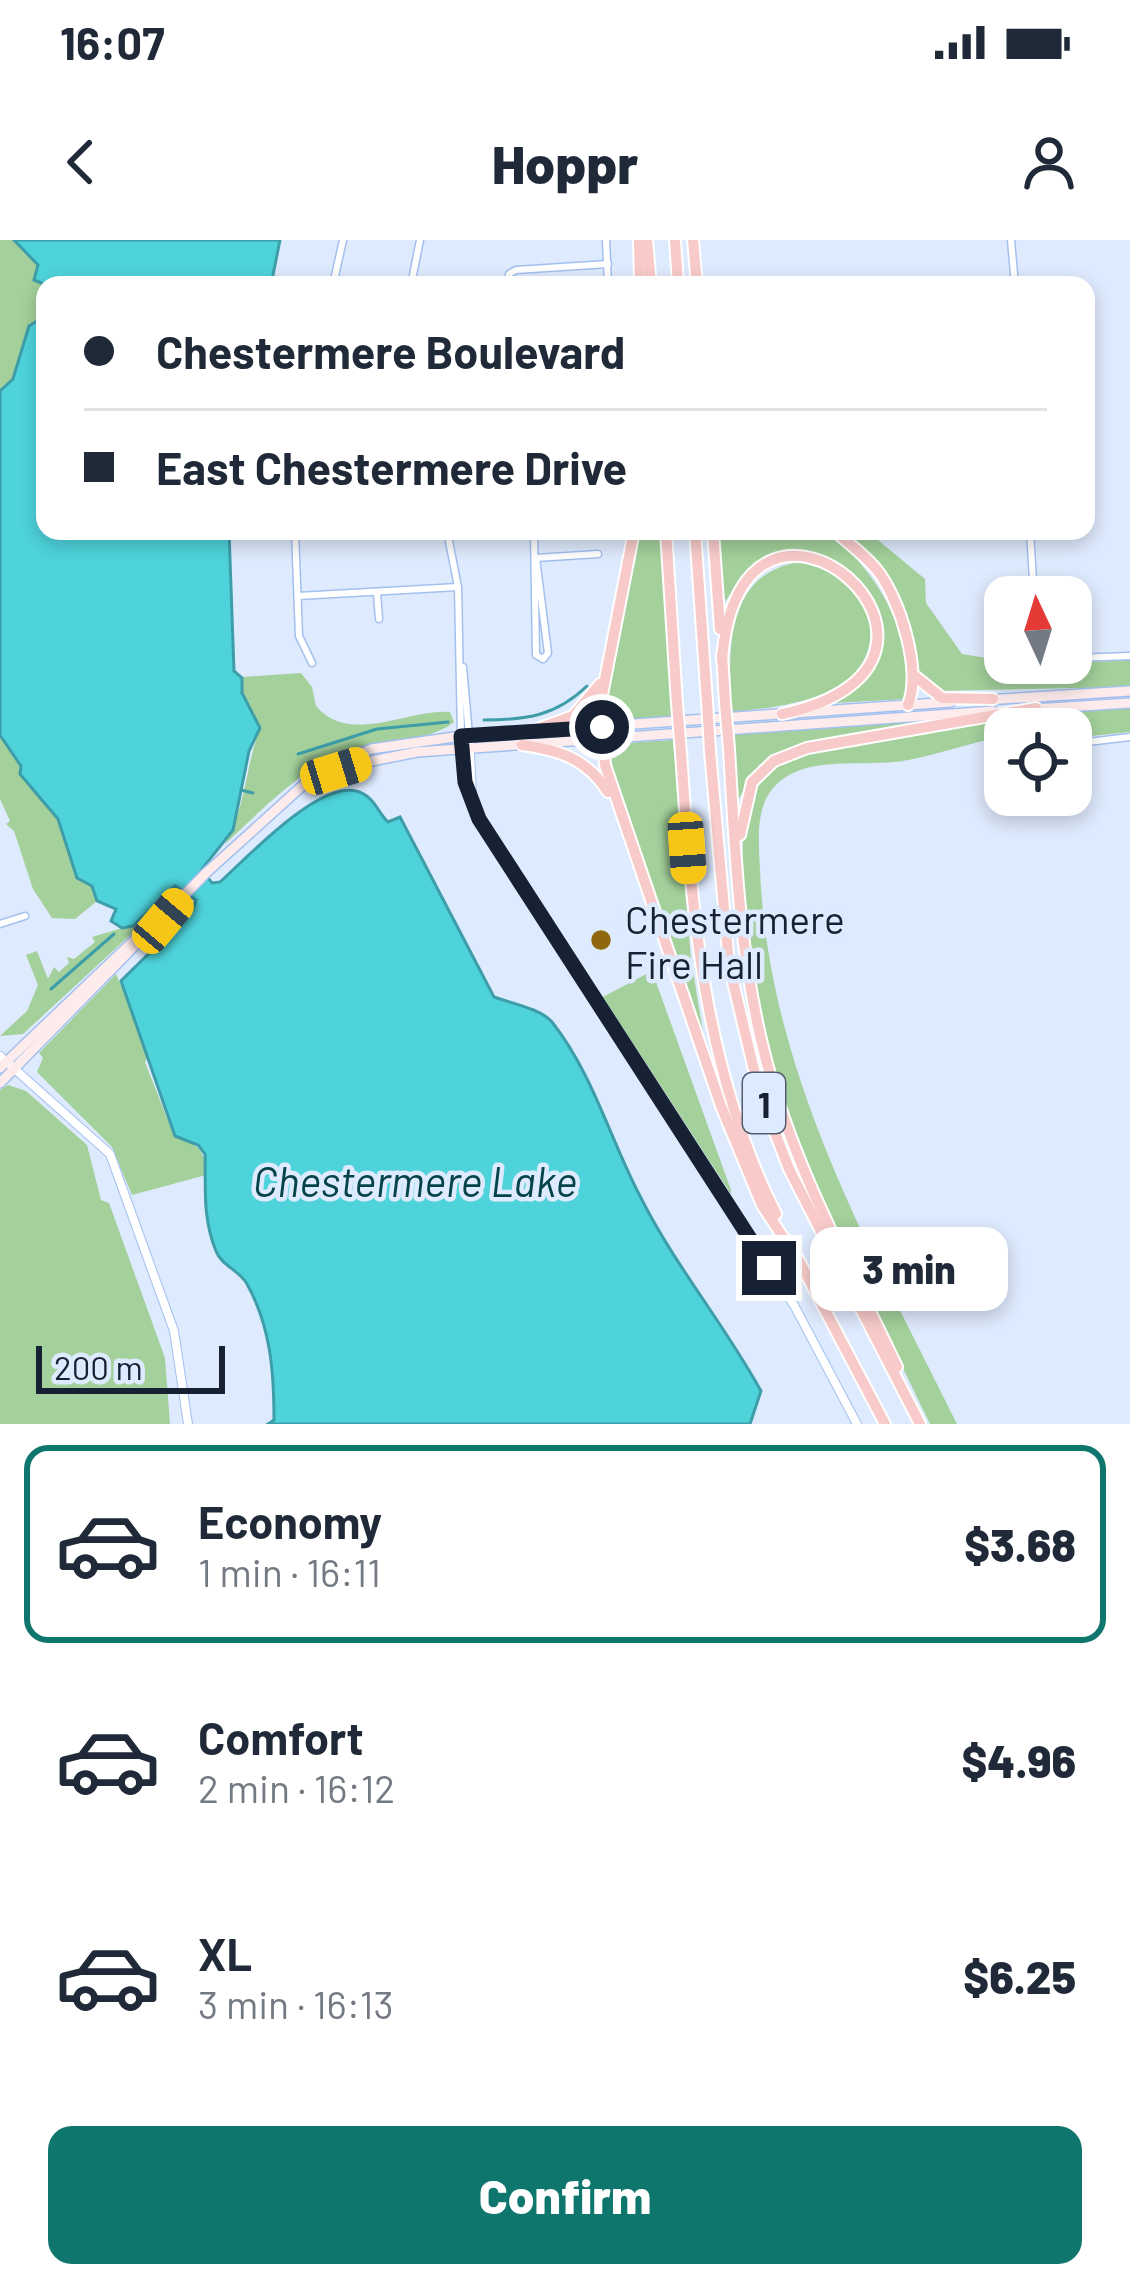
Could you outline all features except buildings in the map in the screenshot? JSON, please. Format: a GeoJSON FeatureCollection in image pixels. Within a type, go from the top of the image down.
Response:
{"type":"FeatureCollection","features":[{"type":"Feature","properties":{"kind":"highway"},"geometry":{"type":"LineString","coordinates":[[641,276],[643,240]]}},
{"type":"Feature","properties":{"kind":"highway"},"geometry":{"type":"LineString","coordinates":[[643,240],[649,276]]}},
{"type":"Feature","properties":{"kind":"highway"},"geometry":{"type":"LineString","coordinates":[[674,240],[677,276]]}},
{"type":"Feature","properties":{"kind":"highway"},"geometry":{"type":"LineString","coordinates":[[693,240],[696,276]]}},
{"type":"Feature","properties":{"kind":"highway"},"geometry":{"type":"LineString","coordinates":[[632,540],[606,670],[605,766],[721,1106],[762,1205],[798,1259]]}},
{"type":"Feature","properties":{"kind":"highway","name":"1"},"geometry":{"type":"LineString","coordinates":[[667,540],[696,948],[713,1036],[736,1121],[798,1259],[885,1424]]}},
{"type":"Feature","properties":{"kind":"highway","name":"1"},"geometry":{"type":"LineString","coordinates":[[696,540],[729,965],[759,1090],[789,1169],[922,1424]]}},
{"type":"Feature","properties":{"kind":"highway"},"geometry":{"type":"LineString","coordinates":[[714,540],[738,892],[752,995],[775,1091],[814,1190],[922,1424]]}},
{"type":"Feature","properties":{"kind":"highway"},"geometry":{"type":"LineString","coordinates":[[844,540],[884,580],[914,683],[908,705]]}},
{"type":"Feature","properties":{"kind":"highway"},"geometry":{"type":"LineString","coordinates":[[722,660],[731,602],[758,570],[801,557],[827,561],[847,573],[867,596],[874,617],[876,637],[866,670],[834,699],[782,714]]}},
{"type":"Feature","properties":{"kind":"highway"},"geometry":{"type":"LineString","coordinates":[[910,663],[934,695],[994,699]]}},
{"type":"Feature","properties":{"kind":"highway"},"geometry":{"type":"LineString","coordinates":[[529,732],[573,716],[592,697],[606,670]]}},
{"type":"Feature","properties":{"kind":"highway"},"geometry":{"type":"LineString","coordinates":[[738,892],[745,797],[752,782],[774,761],[807,748],[984,717]]}},
{"type":"Feature","properties":{"kind":"highway"},"geometry":{"type":"LineString","coordinates":[[521,746],[554,749],[595,771],[620,810]]}},
{"type":"Feature","properties":{"kind":"main road"},"geometry":{"type":"LineString","coordinates":[[303,786],[390,756],[521,746],[782,714],[1130,691]]}},
{"type":"Feature","properties":{"kind":"main road"},"geometry":{"type":"LineString","coordinates":[[1036,708],[1130,703]]}},
{"type":"Feature","properties":{"kind":"main road"},"geometry":{"type":"LineString","coordinates":[[758,728],[891,712],[908,705]]}},
{"type":"Feature","properties":{"kind":"main road"},"geometry":{"type":"LineString","coordinates":[[0,1083],[5,1060],[208,872],[303,786],[358,753],[465,735],[758,728],[984,712]]}},
{"type":"Feature","properties":{"kind":"street"},"geometry":{"type":"LineString","coordinates":[[335,276],[343,240]]}},
{"type":"Feature","properties":{"kind":"street"},"geometry":{"type":"LineString","coordinates":[[413,276],[420,240]]}},
{"type":"Feature","properties":{"kind":"street"},"geometry":{"type":"LineString","coordinates":[[606,240],[608,276]]}},
{"type":"Feature","properties":{"kind":"street"},"geometry":{"type":"LineString","coordinates":[[1011,240],[1014,276]]}},
{"type":"Feature","properties":{"kind":"street"},"geometry":{"type":"LineString","coordinates":[[508,276],[516,271],[608,264]]}},
{"type":"Feature","properties":{"kind":"street"},"geometry":{"type":"LineString","coordinates":[[295,540],[303,651],[312,663]]}},
{"type":"Feature","properties":{"kind":"street"},"geometry":{"type":"LineString","coordinates":[[449,540],[458,587],[466,749],[479,819],[795,1307],[857,1424]]}},
{"type":"Feature","properties":{"kind":"street"},"geometry":{"type":"LineString","coordinates":[[535,540],[548,653],[543,659],[536,655],[536,558]]}},
{"type":"Feature","properties":{"kind":"street"},"geometry":{"type":"LineString","coordinates":[[1031,540],[1033,576]]}},
{"type":"Feature","properties":{"kind":"street"},"geometry":{"type":"LineString","coordinates":[[536,558],[598,554]]}},
{"type":"Feature","properties":{"kind":"street"},"geometry":{"type":"LineString","coordinates":[[298,596],[458,587]]}},
{"type":"Feature","properties":{"kind":"street"},"geometry":{"type":"LineString","coordinates":[[377,591],[379,619]]}},
{"type":"Feature","properties":{"kind":"street"},"geometry":{"type":"LineString","coordinates":[[1092,657],[1130,656]]}},
{"type":"Feature","properties":{"kind":"street"},"geometry":{"type":"LineString","coordinates":[[1092,742],[1130,737]]}},
{"type":"Feature","properties":{"kind":"street"},"geometry":{"type":"LineString","coordinates":[[0,924],[25,916]]}},
{"type":"Feature","properties":{"kind":"street"},"geometry":{"type":"LineString","coordinates":[[5,1060],[110,1154],[174,1331],[188,1424]]}},
{"type":"Feature","properties":{"kind":"green space"},"geometry":{"type":"Polygon","coordinates":[[[0,240],[14,240],[38,265],[36,322],[29,326],[13,379],[0,391],[0,240]]]}},
{"type":"Feature","properties":{"kind":"green space"},"geometry":{"type":"Polygon","coordinates":[[[637,540],[661,540],[672,716],[607,721],[606,690],[637,540]]]}},
{"type":"Feature","properties":{"kind":"green space"},"geometry":{"type":"Polygon","coordinates":[[[718,540],[838,540],[863,566],[888,605],[904,649],[906,699],[834,703],[864,678],[877,648],[877,617],[865,588],[844,566],[816,553],[785,553],[752,569],[722,605],[718,540]]]}},
{"type":"Feature","properties":{"kind":"green space"},"geometry":{"type":"Polygon","coordinates":[[[852,540],[878,540],[925,579],[926,603],[962,654],[984,658],[984,684],[1092,684],[1092,662],[1130,660],[1130,687],[936,691],[918,669],[899,601],[888,580],[852,540]]]}},
{"type":"Feature","properties":{"kind":"green space"},"geometry":{"type":"Polygon","coordinates":[[[799,562],[837,572],[868,611],[870,639],[863,662],[849,679],[806,700],[731,712],[732,641],[744,599],[756,582],[799,562]]]}},
{"type":"Feature","properties":{"kind":"green space"},"geometry":{"type":"Polygon","coordinates":[[[301,673],[312,687],[316,706],[345,723],[362,725],[450,712],[454,722],[431,734],[358,748],[328,760],[281,792],[225,844],[237,817],[260,728],[242,693],[242,677],[301,673]]]}},
{"type":"Feature","properties":{"kind":"green space"},"geometry":{"type":"Polygon","coordinates":[[[1130,707],[1130,732],[1092,736],[1092,710],[1130,707]]]}},
{"type":"Feature","properties":{"kind":"green space"},"geometry":{"type":"Polygon","coordinates":[[[927,721],[793,746],[759,765],[738,800],[732,735],[927,721]]]}},
{"type":"Feature","properties":{"kind":"green space"},"geometry":{"type":"Polygon","coordinates":[[[984,724],[984,741],[908,760],[827,765],[796,772],[773,788],[762,809],[759,833],[767,946],[803,1088],[858,1224],[957,1424],[930,1424],[832,1218],[774,1069],[759,1002],[743,848],[746,815],[758,787],[782,763],[800,754],[984,724]]]}},
{"type":"Feature","properties":{"kind":"green space"},"geometry":{"type":"Polygon","coordinates":[[[0,735],[21,766],[20,774],[58,819],[77,878],[94,888],[97,901],[75,919],[52,918],[33,889],[14,831],[6,824],[10,821],[0,799],[0,735]]]}},
{"type":"Feature","properties":{"kind":"green space"},"geometry":{"type":"Polygon","coordinates":[[[673,740],[691,959],[703,1032],[608,760],[611,744],[673,740]]]}},
{"type":"Feature","properties":{"kind":"green space"},"geometry":{"type":"Polygon","coordinates":[[[169,890],[167,901],[23,1034],[0,1036],[27,1011],[38,985],[26,955],[37,951],[48,979],[54,967],[59,972],[69,963],[67,957],[74,959],[95,942],[92,937],[139,923],[169,890]]]}},
{"type":"Feature","properties":{"kind":"green space"},"geometry":{"type":"Polygon","coordinates":[[[652,971],[731,1190],[731,1194],[603,997],[652,971]]]}},
{"type":"Feature","properties":{"kind":"green space"},"geometry":{"type":"Polygon","coordinates":[[[116,974],[150,1053],[145,1062],[174,1136],[199,1149],[206,1175],[132,1195],[112,1147],[37,1072],[43,1058],[39,1053],[116,974]]]}},
{"type":"Feature","properties":{"kind":"green space"},"geometry":{"type":"Polygon","coordinates":[[[8,1085],[26,1091],[87,1145],[101,1200],[109,1203],[165,1358],[170,1424],[0,1424],[0,1090],[8,1085]]]}},
{"type":"Feature","properties":{"kind":"water"},"geometry":{"type":"Polygon","coordinates":[[[14,240],[280,240],[273,276],[36,276],[36,281],[34,280],[38,265],[14,240]]]}},
{"type":"Feature","properties":{"kind":"water","name":"Chestermere Lake"},"geometry":{"type":"Polygon","coordinates":[[[36,322],[36,540],[229,540],[234,671],[242,678],[242,693],[260,728],[249,751],[233,830],[202,869],[212,883],[220,882],[283,824],[340,791],[367,797],[388,822],[400,817],[494,997],[547,1017],[579,1063],[654,1222],[761,1391],[750,1424],[268,1424],[274,1420],[273,1385],[261,1317],[244,1279],[216,1251],[207,1214],[205,1154],[198,1145],[175,1136],[121,981],[193,910],[196,900],[175,886],[133,926],[122,928],[111,921],[116,909],[97,901],[92,886],[77,878],[58,819],[20,774],[21,766],[0,735],[0,391],[13,379],[29,326],[36,322]]]}},
{"type":"Feature","properties":{"kind":"waterway"},"geometry":{"type":"LineString","coordinates":[[484,720],[540,714],[564,704],[587,686]]}},
{"type":"Feature","properties":{"kind":"waterway"},"geometry":{"type":"LineString","coordinates":[[298,754],[377,729],[448,722]]}},
{"type":"Feature","properties":{"kind":"waterway"},"geometry":{"type":"LineString","coordinates":[[241,790],[253,793]]}},
{"type":"Feature","properties":{"kind":"waterway"},"geometry":{"type":"LineString","coordinates":[[51,989],[114,934]]}},
{"type":"Feature","properties":{"kind":"place","name":"Chestermere Fire Hall"},"geometry":{"type":"Point","coordinates":[601,940]}},
{"type":"Feature","properties":{"kind":"route"},"geometry":{"type":"LineString","coordinates":[[602,727],[461,736],[465,782],[479,819],[769,1268]]}}]}
